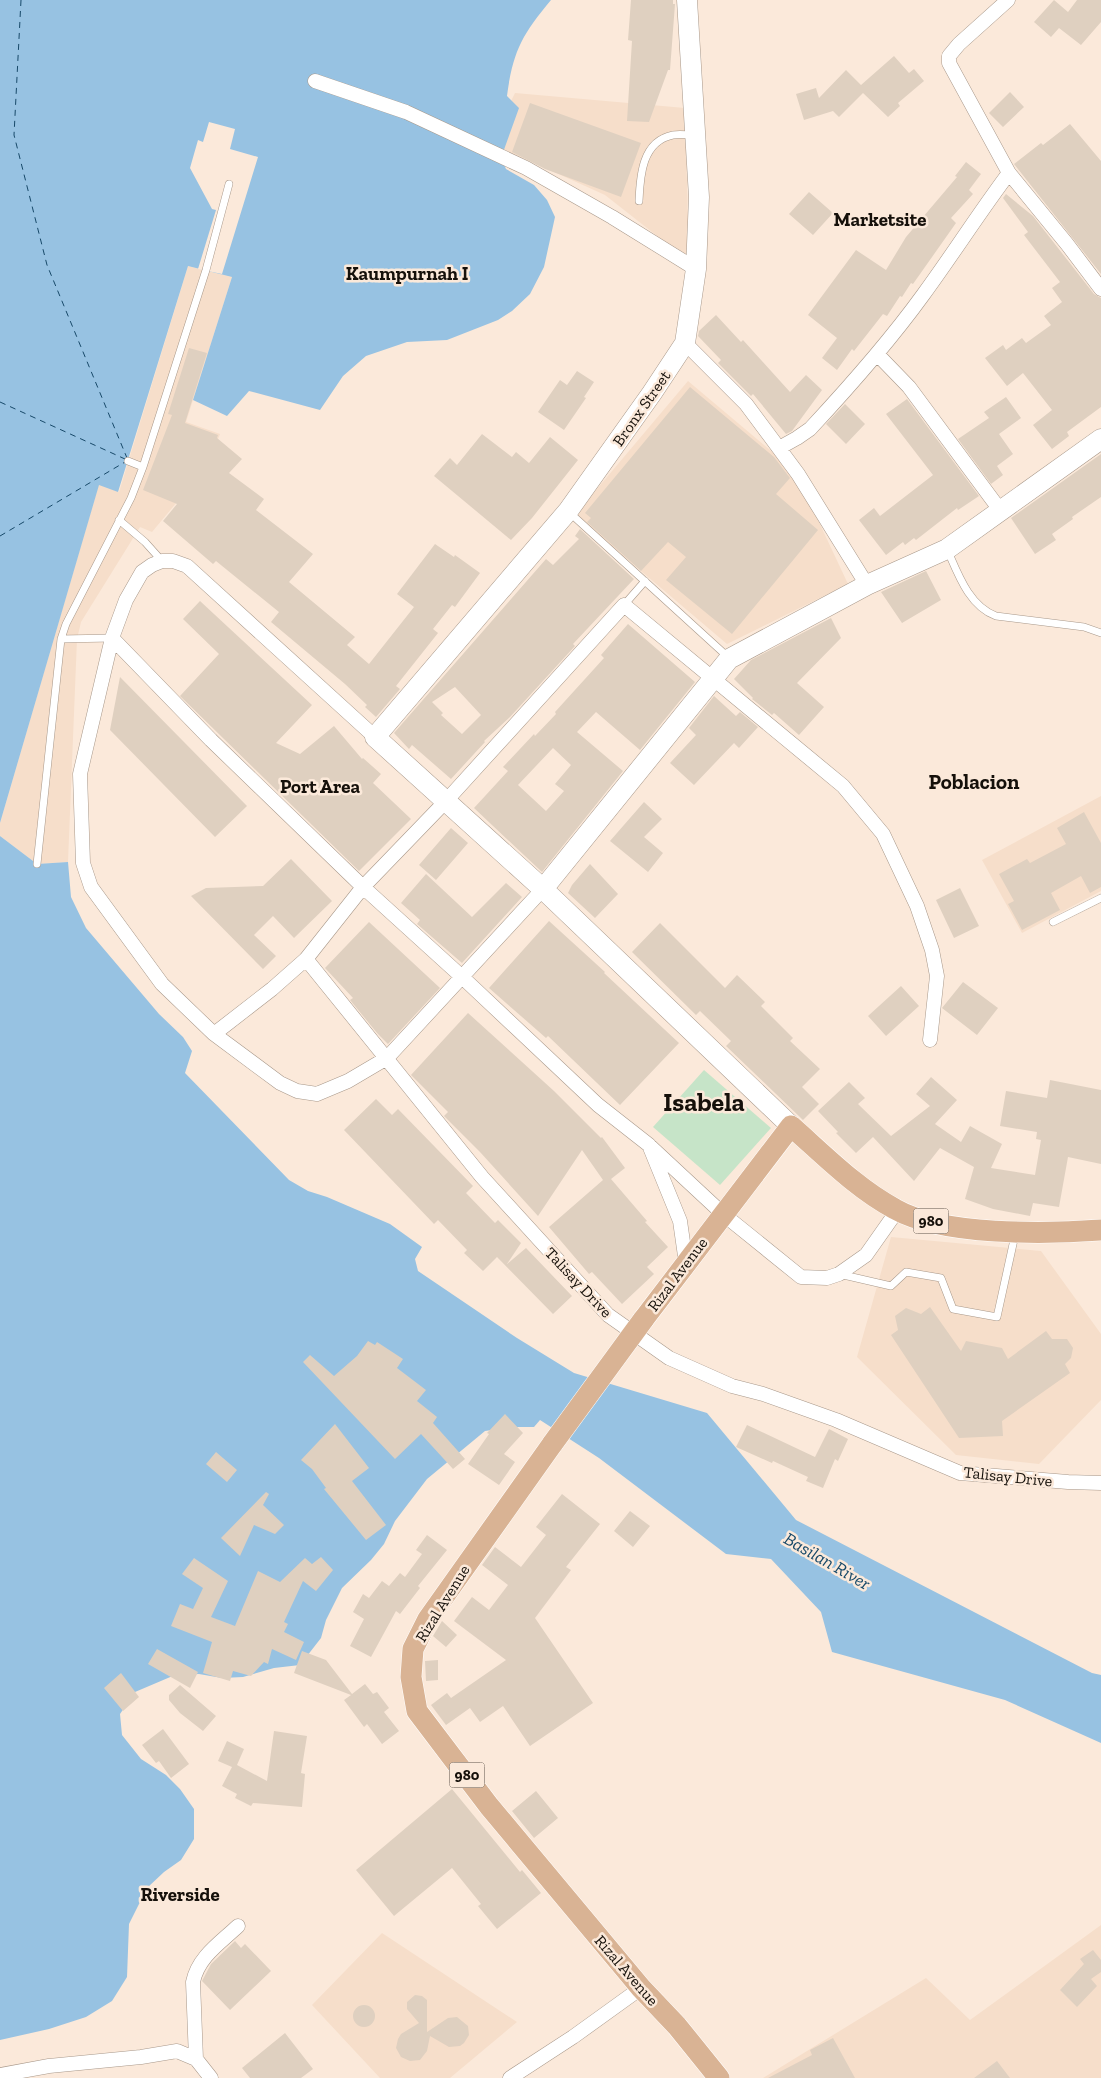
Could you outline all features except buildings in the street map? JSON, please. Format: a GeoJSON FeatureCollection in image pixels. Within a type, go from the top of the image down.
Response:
{"type":"FeatureCollection","features":[{"type":"Feature","properties":{"kind":"main road","name":"980"},"geometry":{"type":"LineString","coordinates":[[792,1126],[858,1184],[897,1211],[920,1219],[953,1226],[1016,1231],[1070,1232],[1101,1230]]}},
{"type":"Feature","properties":{"kind":"main road","name":"Rizal Avenue"},"geometry":{"type":"LineString","coordinates":[[719,2078],[677,2026],[641,1988],[490,1806],[417,1710],[411,1677],[413,1649],[428,1619],[553,1443],[686,1262],[792,1126]]}},
{"type":"Feature","properties":{"kind":"street","name":"Bronx Street"},"geometry":{"type":"LineString","coordinates":[[375,737],[568,511],[685,343],[696,269],[699,197],[687,0]]}},
{"type":"Feature","properties":{"kind":"street"},"geometry":{"type":"LineString","coordinates":[[1008,0],[959,44],[950,56],[950,63],[1009,173],[1101,289]]}},
{"type":"Feature","properties":{"kind":"street"},"geometry":{"type":"LineString","coordinates":[[315,81],[406,112],[526,168],[612,217],[696,269]]}},
{"type":"Feature","properties":{"kind":"street"},"geometry":{"type":"LineString","coordinates":[[778,448],[810,429],[877,354],[923,295],[1009,173]]}},
{"type":"Feature","properties":{"kind":"street"},"geometry":{"type":"LineString","coordinates":[[685,343],[746,404],[798,474],[867,585]]}},
{"type":"Feature","properties":{"kind":"street"},"geometry":{"type":"LineString","coordinates":[[877,354],[909,387],[951,441],[1000,510]]}},
{"type":"Feature","properties":{"kind":"street"},"geometry":{"type":"LineString","coordinates":[[792,1126],[543,889],[187,566],[173,561],[162,561],[152,565],[142,572],[126,600],[112,638],[80,774],[83,863],[90,887],[162,984],[214,1034],[280,1083],[297,1091],[317,1094],[348,1081],[387,1058],[543,889],[730,659],[867,585],[947,550],[1000,510],[1101,440]]}},
{"type":"Feature","properties":{"kind":"street"},"geometry":{"type":"LineString","coordinates":[[214,1034],[272,989],[306,959],[364,887],[446,801],[624,605],[843,786],[883,834],[918,906],[932,950],[936,976],[930,1040]]}},
{"type":"Feature","properties":{"kind":"street"},"geometry":{"type":"LineString","coordinates":[[112,638],[211,740],[364,887],[598,1105],[649,1145],[723,1214],[801,1276],[827,1278],[839,1274],[866,1255],[897,1211]]}},
{"type":"Feature","properties":{"kind":"street","name":"Talisay Drive"},"geometry":{"type":"LineString","coordinates":[[306,959],[482,1177],[608,1315],[669,1358],[732,1386],[763,1394],[836,1420],[960,1473],[1101,1483]]}},
{"type":"Feature","properties":{"kind":"street"},"geometry":{"type":"LineString","coordinates":[[649,1145],[680,1221],[686,1262]]}},
{"type":"Feature","properties":{"kind":"street"},"geometry":{"type":"LineString","coordinates":[[196,2059],[192,1982],[195,1970],[206,1956],[238,1926]]}},
{"type":"Feature","properties":{"kind":"street"},"geometry":{"type":"LineString","coordinates":[[510,2078],[573,2037],[641,1988]]}},
{"type":"Feature","properties":{"kind":"street"},"geometry":{"type":"LineString","coordinates":[[0,2075],[49,2066],[140,2057],[177,2051],[196,2059],[211,2078]]}},
{"type":"Feature","properties":{"kind":"lane"},"geometry":{"type":"LineString","coordinates":[[639,201],[640,178],[647,153],[652,147],[672,135],[696,134]]}},
{"type":"Feature","properties":{"kind":"lane"},"geometry":{"type":"LineString","coordinates":[[37,864],[61,639],[66,624],[119,520],[143,467],[206,270],[229,184]]}},
{"type":"Feature","properties":{"kind":"lane"},"geometry":{"type":"LineString","coordinates":[[128,461],[143,467]]}},
{"type":"Feature","properties":{"kind":"lane"},"geometry":{"type":"LineString","coordinates":[[568,511],[730,659]]}},
{"type":"Feature","properties":{"kind":"lane"},"geometry":{"type":"LineString","coordinates":[[119,520],[145,542],[162,561]]}},
{"type":"Feature","properties":{"kind":"lane"},"geometry":{"type":"LineString","coordinates":[[947,550],[963,584],[985,612],[996,616],[1084,627],[1101,633]]}},
{"type":"Feature","properties":{"kind":"lane"},"geometry":{"type":"LineString","coordinates":[[624,605],[645,581]]}},
{"type":"Feature","properties":{"kind":"lane"},"geometry":{"type":"LineString","coordinates":[[61,639],[112,638]]}},
{"type":"Feature","properties":{"kind":"lane"},"geometry":{"type":"LineString","coordinates":[[1053,922],[1101,898]]}},
{"type":"Feature","properties":{"kind":"lane"},"geometry":{"type":"LineString","coordinates":[[839,1274],[891,1286],[906,1272],[941,1278],[953,1309],[997,1316],[1016,1231]]}},
{"type":"Feature","properties":{"kind":"shaded area"},"geometry":{"type":"Polygon","coordinates":[[[515,93],[685,108],[689,261],[605,195],[490,143],[515,93]]]}},
{"type":"Feature","properties":{"kind":"shaded area"},"geometry":{"type":"Polygon","coordinates":[[[188,266],[232,277],[186,422],[220,434],[207,466],[152,532],[140,527],[81,622],[77,639],[68,862],[37,864],[0,836],[0,823],[99,484],[119,492],[188,266]]]}},
{"type":"Feature","properties":{"kind":"shaded area"},"geometry":{"type":"Polygon","coordinates":[[[688,381],[795,471],[848,584],[727,644],[575,515],[688,381]]]}},
{"type":"Feature","properties":{"kind":"shaded area"},"geometry":{"type":"Polygon","coordinates":[[[1101,796],[1101,891],[1022,933],[982,860],[1101,796]]]}},
{"type":"Feature","properties":{"kind":"shaded area"},"geometry":{"type":"Polygon","coordinates":[[[891,1237],[1041,1251],[1101,1334],[1101,1400],[1039,1464],[956,1455],[857,1357],[891,1237]]]}},
{"type":"Feature","properties":{"kind":"shaded area"},"geometry":{"type":"Polygon","coordinates":[[[1101,1925],[1101,2078],[763,2078],[926,1978],[970,2020],[1101,1925]]]}},
{"type":"Feature","properties":{"kind":"shaded area"},"geometry":{"type":"Polygon","coordinates":[[[382,1933],[517,2022],[450,2078],[380,2078],[312,2005],[382,1933]]]}},
{"type":"Feature","properties":{"kind":"green space"},"geometry":{"type":"Polygon","coordinates":[[[704,1070],[771,1128],[720,1185],[653,1127],[704,1070]]]}},
{"type":"Feature","properties":{"kind":"water"},"geometry":{"type":"Polygon","coordinates":[[[0,0],[551,0],[520,44],[512,67],[507,96],[519,108],[501,158],[506,169],[534,185],[547,200],[555,217],[544,267],[530,294],[512,311],[498,320],[447,340],[407,342],[366,356],[343,376],[320,410],[249,391],[227,416],[193,400],[232,277],[188,266],[118,492],[99,485],[0,823],[0,0]]]}},
{"type":"Feature","properties":{"kind":"water","name":"Basilan River"},"geometry":{"type":"Polygon","coordinates":[[[0,836],[37,864],[68,862],[71,897],[86,928],[159,1014],[183,1037],[192,1051],[185,1073],[289,1180],[308,1191],[327,1197],[390,1224],[422,1247],[415,1259],[418,1271],[517,1338],[574,1373],[707,1413],[796,1520],[1092,1673],[1101,1675],[1101,1743],[1005,1700],[832,1652],[821,1612],[771,1559],[726,1554],[599,1458],[540,1420],[534,1427],[512,1427],[485,1431],[427,1479],[395,1521],[384,1544],[371,1560],[342,1588],[326,1620],[321,1638],[300,1665],[274,1668],[243,1677],[222,1678],[199,1674],[175,1675],[135,1692],[120,1714],[122,1735],[141,1759],[166,1775],[180,1789],[194,1809],[194,1839],[181,1860],[164,1872],[147,1888],[129,1924],[127,1977],[112,2001],[86,2017],[49,2029],[0,2040],[0,836]]]}},
{"type":"Feature","properties":{"kind":"pier"},"geometry":{"type":"Polygon","coordinates":[[[209,122],[235,129],[230,149],[258,157],[222,274],[198,269],[216,210],[212,209],[190,168],[198,140],[203,142],[209,122]]]}},
{"type":"Feature","properties":{"kind":"ferry route"},"geometry":{"type":"LineString","coordinates":[[21,0],[14,135],[47,265],[127,458]]}},
{"type":"Feature","properties":{"kind":"ferry route"},"geometry":{"type":"LineString","coordinates":[[0,402],[125,459]]}},
{"type":"Feature","properties":{"kind":"ferry route"},"geometry":{"type":"LineString","coordinates":[[0,536],[125,462]]}},
{"type":"Feature","properties":{"kind":"district","name":"Marketsite"},"geometry":{"type":"Point","coordinates":[880,219]}},
{"type":"Feature","properties":{"kind":"district","name":"Kaumpurnah I"},"geometry":{"type":"Point","coordinates":[407,273]}},
{"type":"Feature","properties":{"kind":"district","name":"Poblacion"},"geometry":{"type":"Point","coordinates":[974,782]}},
{"type":"Feature","properties":{"kind":"district","name":"Port Area"},"geometry":{"type":"Point","coordinates":[320,786]}},
{"type":"Feature","properties":{"kind":"district","name":"Isabela"},"geometry":{"type":"Point","coordinates":[704,1102]}},
{"type":"Feature","properties":{"kind":"district","name":"Riverside"},"geometry":{"type":"Point","coordinates":[180,1894]}}]}
